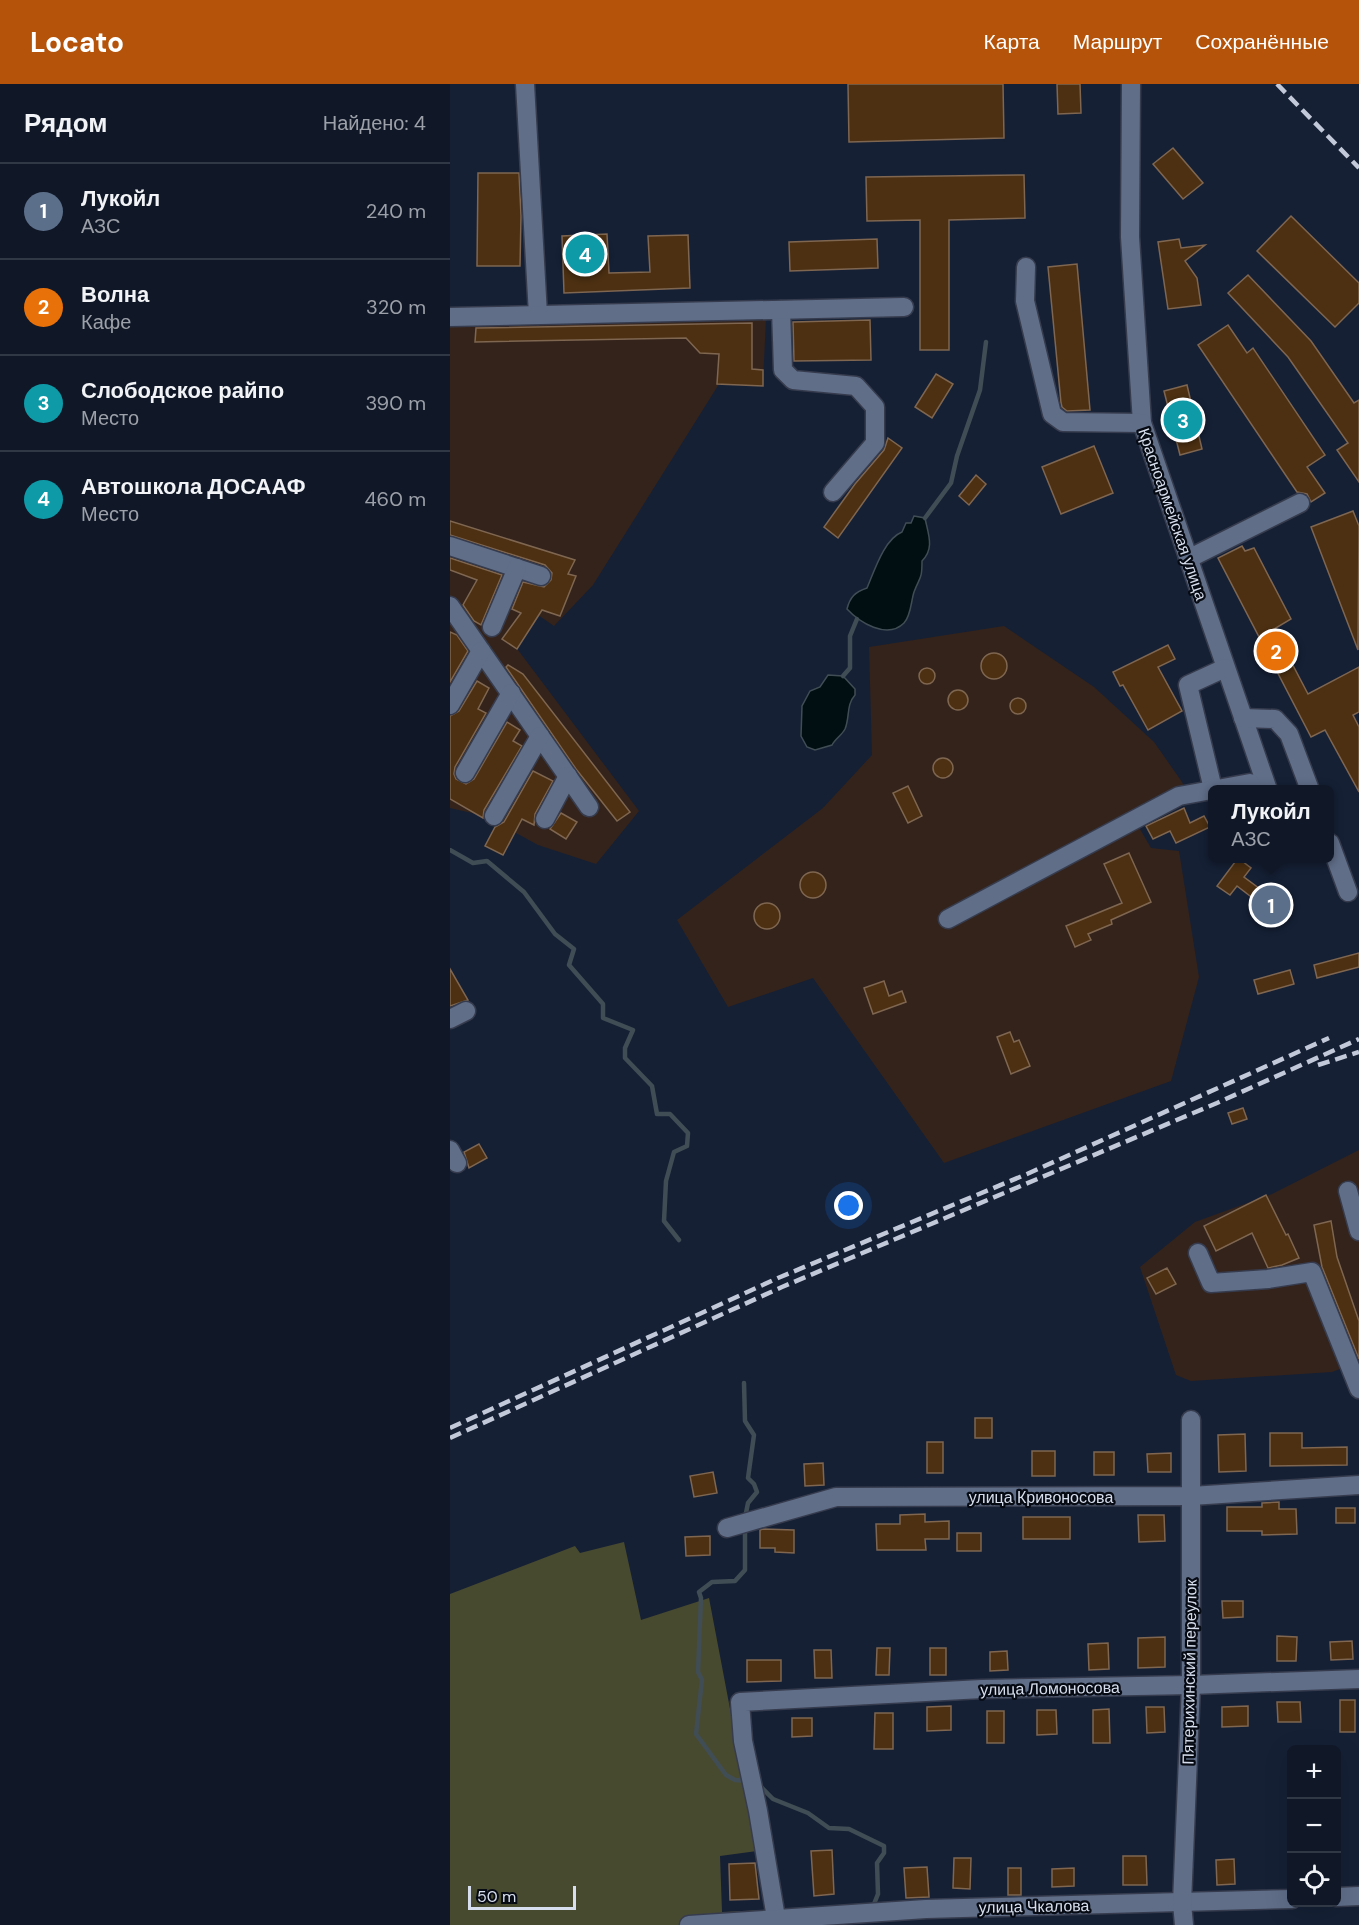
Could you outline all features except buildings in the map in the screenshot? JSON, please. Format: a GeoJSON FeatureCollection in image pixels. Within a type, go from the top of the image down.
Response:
{"type":"FeatureCollection","features":[{"type":"Feature","properties":{"kind":"street"},"geometry":{"type":"LineString","coordinates":[[525,84],[538,315]]}},
{"type":"Feature","properties":{"kind":"street","name":"Красноармейская улица"},"geometry":{"type":"LineString","coordinates":[[1131,84],[1130,237],[1142,423],[1267,785]]}},
{"type":"Feature","properties":{"kind":"street"},"geometry":{"type":"LineString","coordinates":[[1026,267],[1025,301],[1052,414],[1063,422],[1142,423]]}},
{"type":"Feature","properties":{"kind":"street"},"geometry":{"type":"LineString","coordinates":[[450,317],[904,307]]}},
{"type":"Feature","properties":{"kind":"street"},"geometry":{"type":"LineString","coordinates":[[781,310],[783,370],[793,380],[856,386],[875,407],[875,443],[832,492]]}},
{"type":"Feature","properties":{"kind":"street"},"geometry":{"type":"LineString","coordinates":[[1188,559],[1300,503]]}},
{"type":"Feature","properties":{"kind":"street"},"geometry":{"type":"LineString","coordinates":[[450,546],[541,576]]}},
{"type":"Feature","properties":{"kind":"street"},"geometry":{"type":"LineString","coordinates":[[492,627],[516,568]]}},
{"type":"Feature","properties":{"kind":"street"},"geometry":{"type":"LineString","coordinates":[[450,609],[589,807]]}},
{"type":"Feature","properties":{"kind":"street"},"geometry":{"type":"LineString","coordinates":[[450,705],[481,651]]}},
{"type":"Feature","properties":{"kind":"street"},"geometry":{"type":"LineString","coordinates":[[1212,785],[1188,685],[1226,668]]}},
{"type":"Feature","properties":{"kind":"street"},"geometry":{"type":"LineString","coordinates":[[465,773],[511,693]]}},
{"type":"Feature","properties":{"kind":"street"},"geometry":{"type":"LineString","coordinates":[[1250,785],[1244,722],[1275,719],[1289,734],[1308,785]]}},
{"type":"Feature","properties":{"kind":"street"},"geometry":{"type":"LineString","coordinates":[[494,816],[540,736]]}},
{"type":"Feature","properties":{"kind":"street"},"geometry":{"type":"LineString","coordinates":[[546,819],[568,776]]}},
{"type":"Feature","properties":{"kind":"street"},"geometry":{"type":"LineString","coordinates":[[948,919],[1179,796],[1208,790]]}},
{"type":"Feature","properties":{"kind":"street"},"geometry":{"type":"LineString","coordinates":[[1334,856],[1348,892]]}},
{"type":"Feature","properties":{"kind":"street"},"geometry":{"type":"LineString","coordinates":[[1348,1191],[1359,1231]]}},
{"type":"Feature","properties":{"kind":"street"},"geometry":{"type":"LineString","coordinates":[[1198,1253],[1211,1283],[1268,1279],[1312,1272],[1359,1389]]}},
{"type":"Feature","properties":{"kind":"street","name":"Пятерихинский переулок"},"geometry":{"type":"LineString","coordinates":[[1184,1925],[1182,1903],[1191,1685],[1191,1420]]}},
{"type":"Feature","properties":{"kind":"street","name":"улица Кривоносова"},"geometry":{"type":"LineString","coordinates":[[727,1528],[836,1497],[1191,1496],[1359,1485]]}},
{"type":"Feature","properties":{"kind":"street","name":"улица Ломоносова"},"geometry":{"type":"LineString","coordinates":[[784,1920],[743,1741],[740,1701],[982,1689],[1359,1679]]}},
{"type":"Feature","properties":{"kind":"street"},"geometry":{"type":"LineString","coordinates":[[1341,1897],[1359,1896]]}},
{"type":"Feature","properties":{"kind":"street","name":"улица Чкалова"},"geometry":{"type":"LineString","coordinates":[[689,1925],[926,1909],[1287,1899]]}},
{"type":"Feature","properties":{"kind":"shaded area"},"geometry":{"type":"Polygon","coordinates":[[[766,319],[763,382],[719,384],[593,585],[554,626],[538,615],[515,646],[639,811],[596,864],[538,845],[485,816],[450,808],[450,326],[766,319]]]}},
{"type":"Feature","properties":{"kind":"shaded area"},"geometry":{"type":"Polygon","coordinates":[[[914,516],[925,518],[929,546],[922,561],[921,575],[908,616],[904,623],[890,630],[866,624],[847,609],[851,598],[867,588],[876,565],[890,541],[902,532],[906,523],[911,523],[914,516]]]}},
{"type":"Feature","properties":{"kind":"shaded area"},"geometry":{"type":"Polygon","coordinates":[[[1004,626],[1094,687],[1154,742],[1182,782],[1191,801],[1137,824],[1151,848],[1179,851],[1199,977],[1171,1081],[944,1163],[813,978],[728,1007],[677,920],[823,808],[872,755],[869,647],[1004,626]]]}},
{"type":"Feature","properties":{"kind":"shaded area"},"geometry":{"type":"Polygon","coordinates":[[[828,675],[843,676],[855,689],[855,695],[850,703],[844,731],[832,745],[815,750],[807,747],[801,736],[802,706],[810,691],[820,687],[828,675]]]}},
{"type":"Feature","properties":{"kind":"shaded area"},"geometry":{"type":"Polygon","coordinates":[[[1359,1150],[1359,1362],[1332,1372],[1191,1381],[1176,1375],[1140,1267],[1195,1222],[1272,1194],[1359,1150]]]}},
{"type":"Feature","properties":{"kind":"green space"},"geometry":{"type":"Polygon","coordinates":[[[624,1542],[641,1620],[709,1598],[757,1851],[720,1856],[722,1912],[763,1910],[764,1925],[450,1925],[450,1594],[575,1546],[580,1553],[624,1542]]]}},
{"type":"Feature","properties":{"kind":"waterway"},"geometry":{"type":"LineString","coordinates":[[925,518],[951,483],[957,456],[980,390],[986,342]]}},
{"type":"Feature","properties":{"kind":"waterway"},"geometry":{"type":"LineString","coordinates":[[843,676],[850,668],[850,636],[857,619]]}},
{"type":"Feature","properties":{"kind":"waterway"},"geometry":{"type":"LineString","coordinates":[[450,850],[473,863],[487,861],[524,892],[555,934],[574,949],[569,965],[603,1004],[603,1018],[633,1030],[625,1048],[625,1058],[652,1086],[657,1114],[670,1114],[688,1133],[687,1146],[674,1152],[666,1181],[664,1221],[679,1240]]}},
{"type":"Feature","properties":{"kind":"waterway"},"geometry":{"type":"LineString","coordinates":[[744,1383],[745,1421],[754,1435],[748,1478],[754,1484],[757,1492],[748,1503],[745,1518]]}},
{"type":"Feature","properties":{"kind":"waterway"},"geometry":{"type":"LineString","coordinates":[[745,1526],[745,1570],[735,1581],[712,1582],[699,1592],[701,1598],[698,1672],[702,1680],[696,1734],[726,1775],[735,1780],[748,1781]]}},
{"type":"Feature","properties":{"kind":"waterway"},"geometry":{"type":"LineString","coordinates":[[758,1784],[773,1799],[808,1813],[829,1828],[849,1829],[884,1846],[884,1853],[877,1863],[878,1894],[872,1909]]}},
{"type":"Feature","properties":{"kind":"railway"},"geometry":{"type":"LineString","coordinates":[[1277,84],[1359,168]]}},
{"type":"Feature","properties":{"kind":"railway"},"geometry":{"type":"LineString","coordinates":[[450,1428],[778,1278],[1027,1174],[1329,1038]]}},
{"type":"Feature","properties":{"kind":"railway"},"geometry":{"type":"LineString","coordinates":[[450,1438],[782,1287],[1217,1103],[1359,1039]]}},
{"type":"Feature","properties":{"kind":"railway"},"geometry":{"type":"LineString","coordinates":[[1318,1065],[1359,1052]]}},
{"type":"Feature","properties":{"kind":"place","name":"Автошкола ДОСААФ"},"geometry":{"type":"Point","coordinates":[585,254]}},
{"type":"Feature","properties":{"kind":"place","name":"Слободское райпо"},"geometry":{"type":"Point","coordinates":[1183,420]}},
{"type":"Feature","properties":{"kind":"place","name":"Волна"},"geometry":{"type":"Point","coordinates":[1276,651]}},
{"type":"Feature","properties":{"kind":"place","name":"Лукойл"},"geometry":{"type":"Point","coordinates":[1271,905]}}]}
